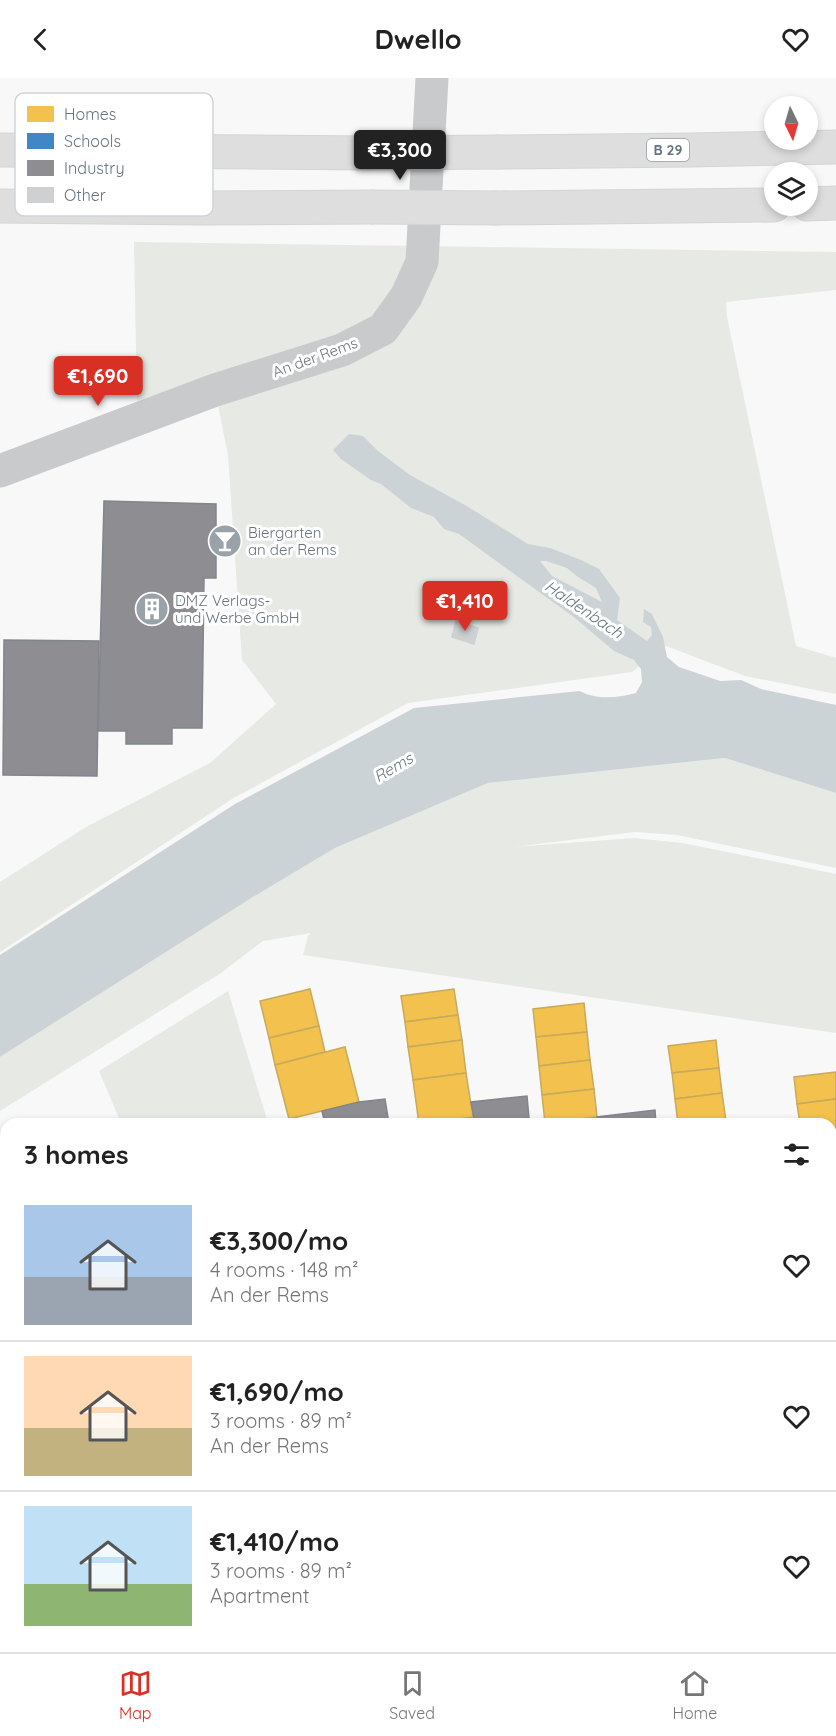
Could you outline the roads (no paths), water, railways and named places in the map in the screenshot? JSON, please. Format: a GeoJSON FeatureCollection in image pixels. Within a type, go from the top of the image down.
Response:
{"type":"FeatureCollection","features":[{"type":"Feature","properties":{"kind":"highway","name":"B 29"},"geometry":{"type":"LineString","coordinates":[[213,152],[369,153],[836,147]]}},
{"type":"Feature","properties":{"kind":"highway","name":"B 29"},"geometry":{"type":"LineString","coordinates":[[0,150],[15,150]]}},
{"type":"Feature","properties":{"kind":"highway"},"geometry":{"type":"LineString","coordinates":[[818,204],[836,203]]}},
{"type":"Feature","properties":{"kind":"highway"},"geometry":{"type":"LineString","coordinates":[[213,208],[764,205]]}},
{"type":"Feature","properties":{"kind":"highway"},"geometry":{"type":"LineString","coordinates":[[0,206],[15,206]]}},
{"type":"Feature","properties":{"kind":"street","name":"An der Rems"},"geometry":{"type":"LineString","coordinates":[[0,471],[215,390],[342,350],[383,329],[406,297],[422,262],[432,78]]}},
{"type":"Feature","properties":{"kind":"water"},"geometry":{"type":"Polygon","coordinates":[[[349,434],[363,436],[378,451],[410,475],[465,505],[528,544],[550,548],[599,569],[620,598],[617,620],[647,641],[652,635],[651,627],[643,622],[644,609],[652,614],[663,637],[667,657],[679,667],[720,681],[741,680],[761,689],[836,705],[836,793],[725,758],[488,783],[335,848],[253,897],[0,1057],[0,955],[235,804],[414,708],[580,691],[593,696],[607,697],[636,693],[642,682],[641,669],[634,660],[614,651],[575,618],[459,534],[444,529],[434,517],[411,508],[381,484],[371,480],[341,459],[333,450],[349,434]],[[540,561],[552,576],[602,602],[596,588],[567,568],[540,561]]]}},
{"type":"Feature","properties":{"kind":"place","name":"Biergarten an der Rems"},"geometry":{"type":"Point","coordinates":[225,541]}},
{"type":"Feature","properties":{"kind":"place","name":"DMZ Verlags- und Werbe GmbH"},"geometry":{"type":"Point","coordinates":[152,609]}},
{"type":"Feature","properties":{"kind":"water label","name":"Haldenbach"},"geometry":{"type":"Point","coordinates":[584,609]}},
{"type":"Feature","properties":{"kind":"water label","name":"Rems"},"geometry":{"type":"Point","coordinates":[393,767]}}]}
